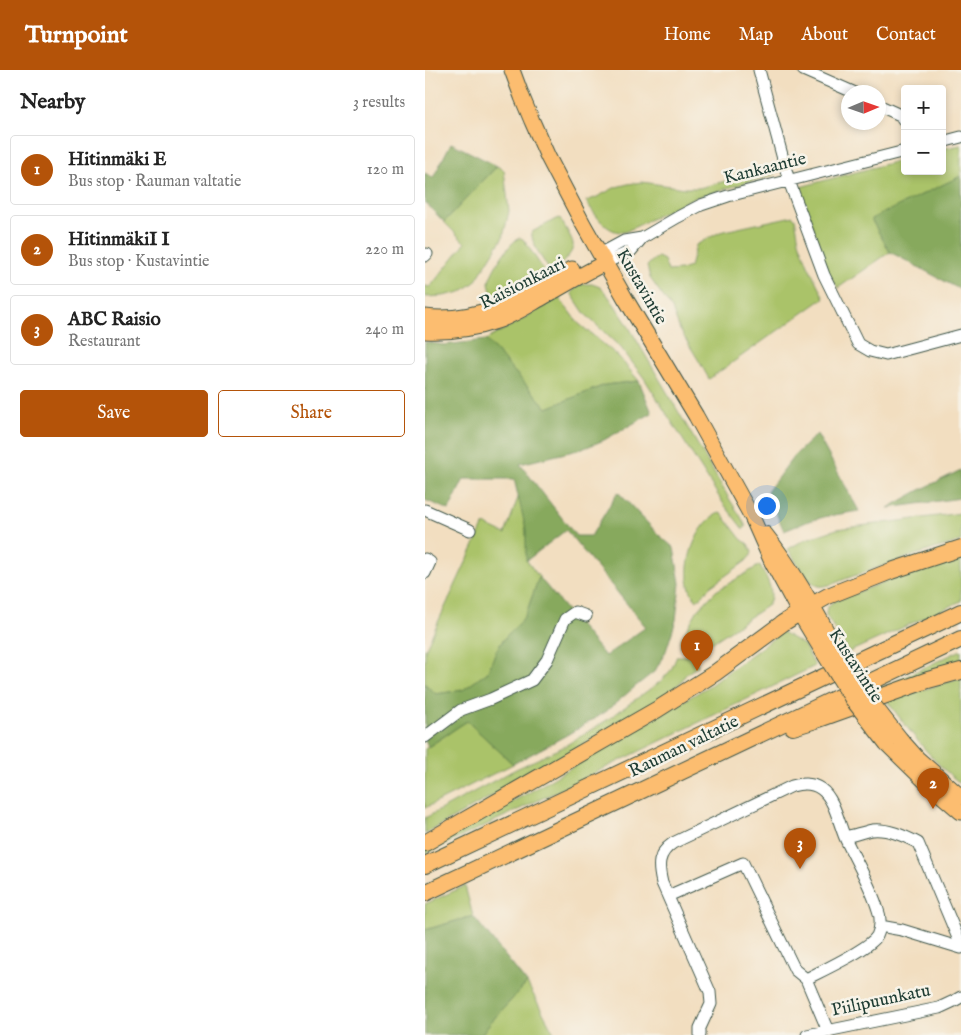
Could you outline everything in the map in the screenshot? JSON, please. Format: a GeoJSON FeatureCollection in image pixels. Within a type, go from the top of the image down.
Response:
{"type":"FeatureCollection","features":[{"type":"Feature","properties":{"kind":"highway"},"geometry":{"type":"LineString","coordinates":[[425,843],[666,705],[828,596],[891,571],[961,548]]}},
{"type":"Feature","properties":{"kind":"highway","name":"Rauman valtatie"},"geometry":{"type":"LineString","coordinates":[[425,866],[961,612]]}},
{"type":"Feature","properties":{"kind":"highway","name":"Rauman valtatie"},"geometry":{"type":"LineString","coordinates":[[425,893],[961,638]]}},
{"type":"Feature","properties":{"kind":"highway"},"geometry":{"type":"LineString","coordinates":[[743,741],[819,719],[928,680],[961,671]]}},
{"type":"Feature","properties":{"kind":"main road","name":"Kustavintie"},"geometry":{"type":"LineString","coordinates":[[512,70],[548,157],[583,224],[696,416],[752,517],[772,562],[806,609],[828,647],[864,693],[894,742],[926,782],[961,812]]}},
{"type":"Feature","properties":{"kind":"main road","name":"Raisionkaari"},"geometry":{"type":"LineString","coordinates":[[425,317],[450,318],[471,316],[491,310],[603,258]]}},
{"type":"Feature","properties":{"kind":"main road","name":"Raisionkaari"},"geometry":{"type":"LineString","coordinates":[[425,331],[450,331],[483,325],[513,314],[585,273],[603,258]]}},
{"type":"Feature","properties":{"kind":"main road","name":"Kustavintie"},"geometry":{"type":"LineString","coordinates":[[894,742],[917,758],[961,797]]}},
{"type":"Feature","properties":{"kind":"street"},"geometry":{"type":"LineString","coordinates":[[759,70],[789,181],[824,275],[858,344],[870,351],[886,355],[961,335]]}},
{"type":"Feature","properties":{"kind":"street"},"geometry":{"type":"LineString","coordinates":[[803,70],[832,76],[844,85]]}},
{"type":"Feature","properties":{"kind":"street"},"geometry":{"type":"LineString","coordinates":[[886,108],[901,117]]}},
{"type":"Feature","properties":{"kind":"street"},"geometry":{"type":"LineString","coordinates":[[946,141],[961,136]]}},
{"type":"Feature","properties":{"kind":"street","name":"Kankaantie"},"geometry":{"type":"LineString","coordinates":[[603,258],[624,241],[642,238],[701,205],[728,196],[901,152]]}},
{"type":"Feature","properties":{"kind":"street"},"geometry":{"type":"LineString","coordinates":[[425,510],[470,530]]}},
{"type":"Feature","properties":{"kind":"street"},"geometry":{"type":"LineString","coordinates":[[425,559],[430,562],[425,572]]}},
{"type":"Feature","properties":{"kind":"street"},"geometry":{"type":"LineString","coordinates":[[425,737],[461,710],[491,699],[532,680],[547,660],[565,619],[575,612],[586,616]]}},
{"type":"Feature","properties":{"kind":"street"},"geometry":{"type":"LineString","coordinates":[[700,1035],[700,1028],[711,1004],[710,992],[662,882],[659,861],[665,848],[673,843],[792,786],[801,784],[812,785],[821,789],[827,796],[874,899],[879,912],[880,926],[877,936],[868,946],[806,979]]}},
{"type":"Feature","properties":{"kind":"street"},"geometry":{"type":"LineString","coordinates":[[845,838],[874,830],[905,836],[918,843],[961,948]]}},
{"type":"Feature","properties":{"kind":"street"},"geometry":{"type":"LineString","coordinates":[[668,896],[743,863],[795,970],[806,979],[828,1031]]}},
{"type":"Feature","properties":{"kind":"street"},"geometry":{"type":"LineString","coordinates":[[880,926],[902,930],[961,948]]}},
{"type":"Feature","properties":{"kind":"street","name":"Piilipuunkatu"},"geometry":{"type":"LineString","coordinates":[[807,1035],[939,1008],[961,997]]}},
{"type":"Feature","properties":{"kind":"green space"},"geometry":{"type":"Polygon","coordinates":[[[451,143],[497,166],[444,222],[425,202],[425,173],[433,178],[451,143]]]}},
{"type":"Feature","properties":{"kind":"green space"},"geometry":{"type":"Polygon","coordinates":[[[961,145],[961,176],[871,219],[890,252],[838,288],[827,270],[800,187],[901,160],[901,175],[946,175],[946,148],[961,145]]]}},
{"type":"Feature","properties":{"kind":"green space"},"geometry":{"type":"Polygon","coordinates":[[[497,166],[504,170],[509,211],[503,237],[475,282],[461,292],[425,297],[425,286],[430,287],[465,243],[444,222],[497,166]]]}},
{"type":"Feature","properties":{"kind":"green space"},"geometry":{"type":"Polygon","coordinates":[[[767,170],[774,170],[775,173],[693,198],[625,232],[619,232],[607,227],[586,201],[616,187],[628,184],[642,182],[699,188],[767,170]]]}},
{"type":"Feature","properties":{"kind":"green space"},"geometry":{"type":"Polygon","coordinates":[[[961,176],[961,290],[890,252],[871,219],[961,176]]]}},
{"type":"Feature","properties":{"kind":"green space"},"geometry":{"type":"Polygon","coordinates":[[[793,216],[799,241],[808,265],[824,298],[709,379],[680,330],[672,309],[650,278],[647,266],[658,257],[664,260],[668,271],[690,267],[696,245],[720,232],[793,216]]]}},
{"type":"Feature","properties":{"kind":"green space"},"geometry":{"type":"Polygon","coordinates":[[[560,218],[571,239],[573,248],[565,260],[551,273],[533,242],[532,232],[560,218]]]}},
{"type":"Feature","properties":{"kind":"green space"},"geometry":{"type":"Polygon","coordinates":[[[519,238],[524,240],[547,275],[497,301],[490,287],[490,277],[506,251],[519,238]]]}},
{"type":"Feature","properties":{"kind":"green space"},"geometry":{"type":"Polygon","coordinates":[[[587,284],[600,287],[626,322],[741,517],[746,527],[743,529],[723,503],[644,378],[622,349],[585,314],[571,293],[579,285],[587,284]]]}},
{"type":"Feature","properties":{"kind":"green space"},"geometry":{"type":"Polygon","coordinates":[[[559,298],[578,323],[618,356],[639,381],[605,385],[547,408],[486,340],[559,298]]]}},
{"type":"Feature","properties":{"kind":"green space"},"geometry":{"type":"Polygon","coordinates":[[[486,340],[547,408],[605,385],[639,381],[652,413],[604,440],[582,449],[520,464],[576,536],[591,536],[618,492],[674,548],[680,583],[676,620],[666,651],[655,671],[604,713],[513,764],[467,721],[428,747],[425,740],[425,684],[436,694],[463,690],[488,672],[496,651],[506,636],[520,623],[526,614],[539,577],[605,656],[646,627],[566,530],[526,561],[526,529],[514,479],[464,479],[449,510],[425,500],[425,342],[444,345],[486,340]]]}},
{"type":"Feature","properties":{"kind":"green space"},"geometry":{"type":"Polygon","coordinates":[[[817,434],[859,511],[809,521],[784,531],[767,492],[794,456],[817,434]]]}},
{"type":"Feature","properties":{"kind":"green space"},"geometry":{"type":"Polygon","coordinates":[[[961,470],[961,498],[888,508],[918,491],[961,470]]]}},
{"type":"Feature","properties":{"kind":"green space"},"geometry":{"type":"Polygon","coordinates":[[[519,495],[526,529],[527,561],[539,577],[526,614],[520,623],[506,636],[496,651],[488,672],[463,690],[436,694],[425,684],[425,650],[484,524],[505,534],[519,495]]]}},
{"type":"Feature","properties":{"kind":"green space"},"geometry":{"type":"Polygon","coordinates":[[[719,513],[722,514],[741,539],[748,544],[752,552],[746,561],[710,587],[696,600],[690,590],[688,579],[691,553],[695,540],[702,529],[710,519],[719,513]]]}},
{"type":"Feature","properties":{"kind":"green space"},"geometry":{"type":"Polygon","coordinates":[[[961,513],[961,541],[904,558],[825,586],[819,586],[810,581],[788,549],[806,539],[837,529],[961,513]]]}},
{"type":"Feature","properties":{"kind":"green space"},"geometry":{"type":"Polygon","coordinates":[[[961,556],[961,601],[849,652],[826,615],[829,605],[894,578],[961,556]]]}},
{"type":"Feature","properties":{"kind":"green space"},"geometry":{"type":"Polygon","coordinates":[[[760,565],[771,590],[768,605],[704,648],[681,648],[680,641],[697,611],[716,591],[760,565]]]}},
{"type":"Feature","properties":{"kind":"green space"},"geometry":{"type":"Polygon","coordinates":[[[782,632],[804,645],[815,666],[425,854],[425,849],[530,792],[709,686],[782,632]]]}},
{"type":"Feature","properties":{"kind":"green space"},"geometry":{"type":"Polygon","coordinates":[[[961,650],[961,665],[877,690],[961,650]]]}},
{"type":"Feature","properties":{"kind":"green space"},"geometry":{"type":"Polygon","coordinates":[[[677,656],[695,656],[698,666],[686,674],[681,682],[656,703],[425,834],[425,818],[516,769],[563,747],[607,720],[661,681],[671,670],[677,656]]]}},
{"type":"Feature","properties":{"kind":"green space"},"geometry":{"type":"Polygon","coordinates":[[[961,678],[961,784],[930,756],[887,701],[961,678]]]}},
{"type":"Feature","properties":{"kind":"green space"},"geometry":{"type":"Polygon","coordinates":[[[467,721],[513,764],[425,808],[425,749],[467,721]]]}},
{"type":"Feature","properties":{"kind":"green space"},"geometry":{"type":"Polygon","coordinates":[[[465,886],[473,916],[425,930],[425,904],[465,886]]]}},
{"type":"Feature","properties":{"kind":"green space"},"geometry":{"type":"Polygon","coordinates":[[[473,916],[527,983],[481,1035],[425,1035],[425,930],[473,916]]]}},
{"type":"Feature","properties":{"kind":"green space"},"geometry":{"type":"Polygon","coordinates":[[[527,983],[555,1035],[481,1035],[489,1024],[527,983]]]}},
{"type":"Feature","properties":{"kind":"place","name":"Hitinmäki E"},"geometry":{"type":"Point","coordinates":[697,671]}},
{"type":"Feature","properties":{"kind":"place","name":"HitinmäkiI I"},"geometry":{"type":"Point","coordinates":[933,809]}},
{"type":"Feature","properties":{"kind":"place","name":"ABC Raisio"},"geometry":{"type":"Point","coordinates":[800,869]}}]}
